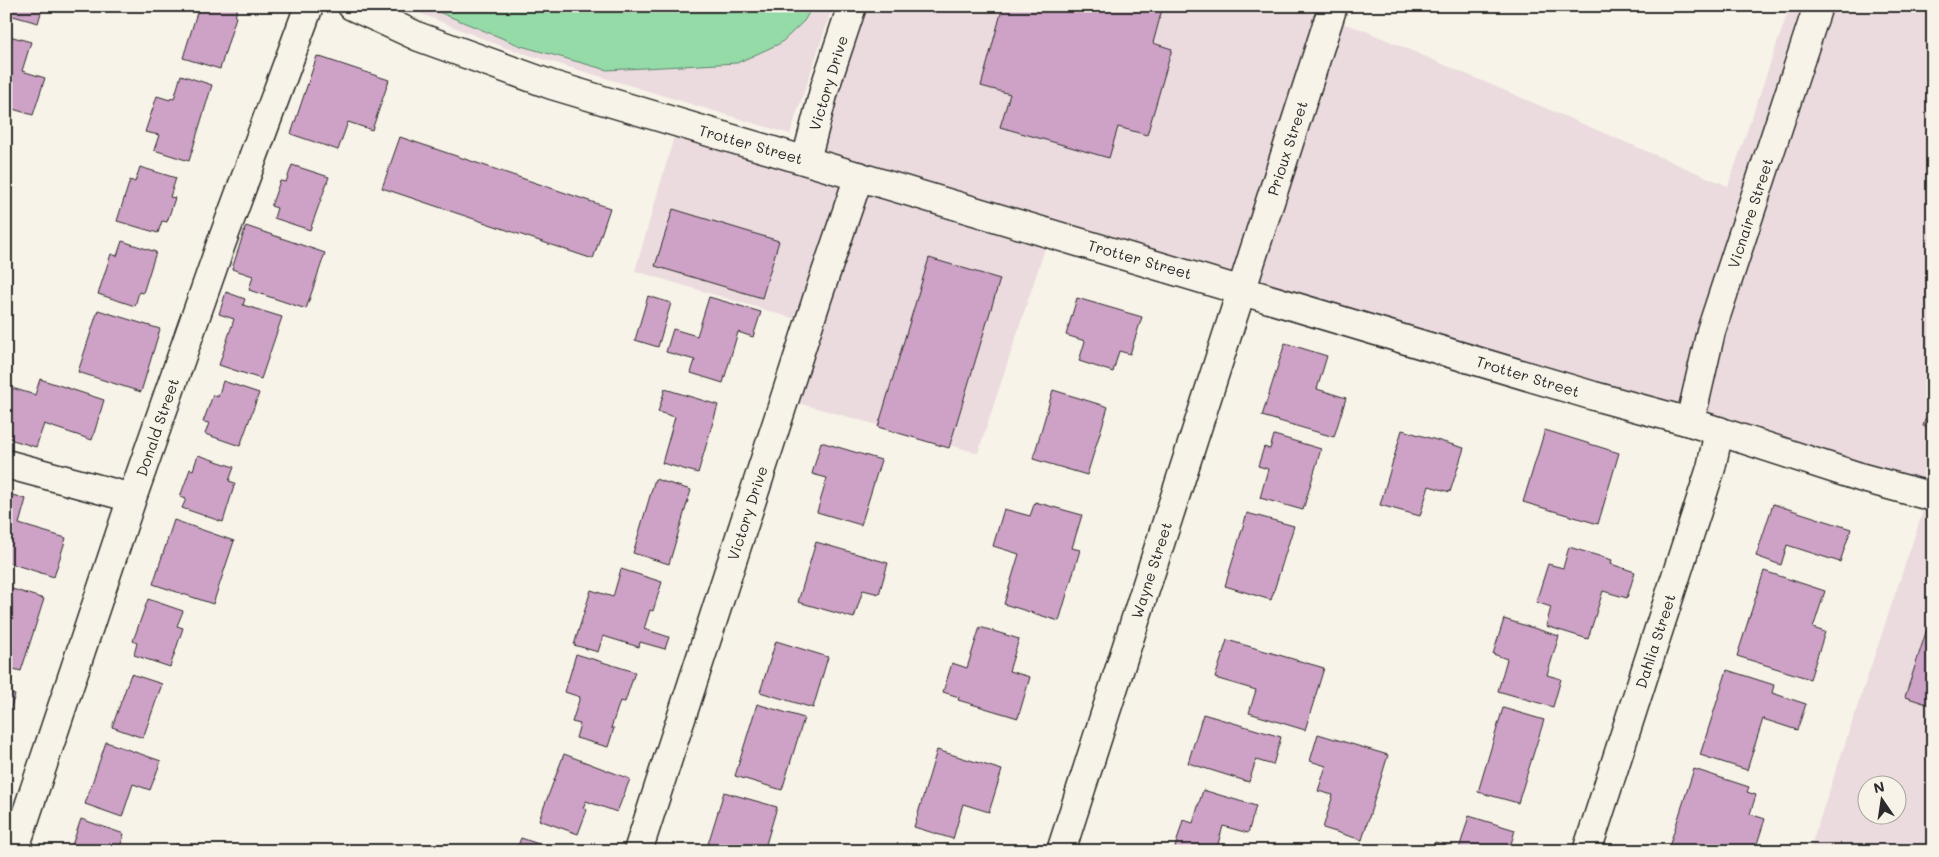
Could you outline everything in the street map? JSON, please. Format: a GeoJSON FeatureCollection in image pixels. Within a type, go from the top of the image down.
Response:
{"type":"FeatureCollection","features":[{"type":"Feature","properties":{"kind":"street","name":"Donald Street"},"geometry":{"type":"LineString","coordinates":[[14,851],[132,498],[221,244],[310,6]]}},
{"type":"Feature","properties":{"kind":"street","name":"Trotter Street"},"geometry":{"type":"LineString","coordinates":[[352,6],[419,37],[552,85],[1241,289],[1594,396],[1690,422],[1863,478],[1933,497]]}},
{"type":"Feature","properties":{"kind":"street","name":"Victory Drive"},"geometry":{"type":"LineString","coordinates":[[806,160],[825,87],[852,6]]}},
{"type":"Feature","properties":{"kind":"street","name":"Prioux Street"},"geometry":{"type":"LineString","coordinates":[[1241,289],[1332,6]]}},
{"type":"Feature","properties":{"kind":"street","name":"Vicnaire Street"},"geometry":{"type":"LineString","coordinates":[[1690,422],[1711,331],[1818,6]]}},
{"type":"Feature","properties":{"kind":"street","name":"Victory Drive"},"geometry":{"type":"LineString","coordinates":[[638,851],[818,296],[859,176]]}},
{"type":"Feature","properties":{"kind":"street","name":"Wayne Street"},"geometry":{"type":"LineString","coordinates":[[1061,851],[1241,289]]}},
{"type":"Feature","properties":{"kind":"street","name":"Dahlia Street"},"geometry":{"type":"LineString","coordinates":[[1587,851],[1711,468],[1719,431]]}},
{"type":"Feature","properties":{"kind":"street"},"geometry":{"type":"LineString","coordinates":[[6,464],[132,498]]}},
{"type":"Feature","properties":{"kind":"shaded area"},"geometry":{"type":"Polygon","coordinates":[[[402,6],[833,6],[790,134],[506,48],[402,6]]]}},
{"type":"Feature","properties":{"kind":"shaded area"},"geometry":{"type":"Polygon","coordinates":[[[854,6],[1288,6],[1361,29],[1728,186],[1790,6],[1933,6],[1933,851],[1809,851],[1928,496],[1050,233],[978,453],[784,399],[809,323],[635,271],[678,123],[806,160],[854,6]]]}},
{"type":"Feature","properties":{"kind":"green space"},"geometry":{"type":"Polygon","coordinates":[[[424,6],[813,6],[804,21],[781,43],[737,63],[607,70],[521,46],[424,6]]]}},
{"type":"Feature","properties":{"kind":"building"},"geometry":{"type":"Polygon","coordinates":[[[6,6],[43,6],[38,23],[6,14],[6,6]]]}},
{"type":"Feature","properties":{"kind":"building"},"geometry":{"type":"Polygon","coordinates":[[[199,6],[238,6],[220,69],[183,58],[199,6]]]}},
{"type":"Feature","properties":{"kind":"building"},"geometry":{"type":"Polygon","coordinates":[[[1003,6],[1163,6],[1153,43],[1172,49],[1147,135],[1118,127],[1109,158],[1000,127],[1010,94],[981,86],[1003,6]]]}},
{"type":"Feature","properties":{"kind":"building"},"geometry":{"type":"Polygon","coordinates":[[[6,35],[31,42],[22,71],[45,78],[33,115],[6,107],[6,35]]]}},
{"type":"Feature","properties":{"kind":"building"},"geometry":{"type":"Polygon","coordinates":[[[317,56],[389,80],[372,130],[348,122],[338,150],[291,134],[317,56]]]}},
{"type":"Feature","properties":{"kind":"building"},"geometry":{"type":"Polygon","coordinates":[[[181,75],[212,85],[189,161],[154,150],[159,135],[145,132],[157,96],[170,100],[171,98],[174,99],[181,75]]]}},
{"type":"Feature","properties":{"kind":"building"},"geometry":{"type":"Polygon","coordinates":[[[400,137],[610,208],[593,259],[382,188],[400,137]]]}},
{"type":"Feature","properties":{"kind":"building"},"geometry":{"type":"Polygon","coordinates":[[[292,165],[329,177],[310,230],[274,218],[277,208],[271,206],[280,181],[286,182],[292,165]]]}},
{"type":"Feature","properties":{"kind":"building"},"geometry":{"type":"Polygon","coordinates":[[[140,167],[176,178],[170,197],[175,198],[167,222],[162,221],[158,233],[117,221],[130,180],[135,182],[140,167]]]}},
{"type":"Feature","properties":{"kind":"building"},"geometry":{"type":"Polygon","coordinates":[[[673,209],[779,241],[762,298],[655,266],[673,209]]]}},
{"type":"Feature","properties":{"kind":"building"},"geometry":{"type":"Polygon","coordinates":[[[246,226],[325,253],[306,309],[249,290],[253,276],[232,269],[246,226]]]}},
{"type":"Feature","properties":{"kind":"building"},"geometry":{"type":"Polygon","coordinates":[[[122,241],[156,252],[143,293],[139,292],[135,306],[98,294],[111,254],[117,256],[122,241]]]}},
{"type":"Feature","properties":{"kind":"building"},"geometry":{"type":"Polygon","coordinates":[[[929,258],[1000,279],[949,448],[878,427],[929,258]]]}},
{"type":"Feature","properties":{"kind":"building"},"geometry":{"type":"Polygon","coordinates":[[[226,292],[245,299],[243,305],[282,317],[261,379],[219,365],[234,319],[219,314],[226,292]]]}},
{"type":"Feature","properties":{"kind":"building"},"geometry":{"type":"Polygon","coordinates":[[[648,296],[671,303],[658,347],[635,340],[648,296]]]}},
{"type":"Feature","properties":{"kind":"building"},"geometry":{"type":"Polygon","coordinates":[[[709,297],[761,312],[753,337],[738,332],[723,383],[691,373],[695,360],[666,352],[673,329],[697,336],[709,297]]]}},
{"type":"Feature","properties":{"kind":"building"},"geometry":{"type":"Polygon","coordinates":[[[1077,298],[1142,317],[1130,354],[1119,351],[1113,372],[1079,361],[1085,341],[1066,335],[1077,298]]]}},
{"type":"Feature","properties":{"kind":"building"},"geometry":{"type":"Polygon","coordinates":[[[98,310],[160,329],[141,392],[78,372],[98,310]]]}},
{"type":"Feature","properties":{"kind":"building"},"geometry":{"type":"Polygon","coordinates":[[[1285,343],[1327,356],[1317,389],[1346,398],[1334,437],[1262,416],[1285,343]]]}},
{"type":"Feature","properties":{"kind":"building"},"geometry":{"type":"Polygon","coordinates":[[[40,379],[104,400],[92,440],[44,424],[36,447],[6,438],[6,405],[12,388],[35,395],[40,379]]]}},
{"type":"Feature","properties":{"kind":"building"},"geometry":{"type":"Polygon","coordinates":[[[223,381],[259,393],[240,446],[205,434],[209,423],[203,422],[213,395],[218,397],[223,381]]]}},
{"type":"Feature","properties":{"kind":"building"},"geometry":{"type":"Polygon","coordinates":[[[665,389],[718,405],[698,473],[662,463],[675,417],[658,412],[665,389]]]}},
{"type":"Feature","properties":{"kind":"building"},"geometry":{"type":"Polygon","coordinates":[[[1053,390],[1108,407],[1087,475],[1033,459],[1053,390]]]}},
{"type":"Feature","properties":{"kind":"building"},"geometry":{"type":"Polygon","coordinates":[[[1933,397],[1933,429],[1923,426],[1933,397]]]}},
{"type":"Feature","properties":{"kind":"building"},"geometry":{"type":"Polygon","coordinates":[[[1402,430],[1464,448],[1450,492],[1429,486],[1420,516],[1380,505],[1402,430]]]}},
{"type":"Feature","properties":{"kind":"building"},"geometry":{"type":"Polygon","coordinates":[[[1545,430],[1619,453],[1598,524],[1523,502],[1545,430]]]}},
{"type":"Feature","properties":{"kind":"building"},"geometry":{"type":"Polygon","coordinates":[[[1274,435],[1321,449],[1303,510],[1260,498],[1268,469],[1258,466],[1264,447],[1270,449],[1274,435]]]}},
{"type":"Feature","properties":{"kind":"building"},"geometry":{"type":"Polygon","coordinates":[[[821,442],[881,460],[861,525],[817,512],[827,478],[812,474],[821,442]]]}},
{"type":"Feature","properties":{"kind":"building"},"geometry":{"type":"Polygon","coordinates":[[[198,455],[234,467],[229,481],[235,483],[223,522],[182,508],[186,499],[180,497],[190,469],[193,470],[198,455]]]}},
{"type":"Feature","properties":{"kind":"building"},"geometry":{"type":"Polygon","coordinates":[[[655,479],[691,490],[669,564],[633,553],[655,479]]]}},
{"type":"Feature","properties":{"kind":"building"},"geometry":{"type":"Polygon","coordinates":[[[9,494],[26,499],[19,524],[66,538],[54,577],[6,562],[6,502],[9,494]]]}},
{"type":"Feature","properties":{"kind":"building"},"geometry":{"type":"Polygon","coordinates":[[[1035,502],[1082,515],[1072,548],[1080,550],[1059,621],[1004,604],[1019,554],[993,546],[1004,509],[1030,516],[1035,502]]]}},
{"type":"Feature","properties":{"kind":"building"},"geometry":{"type":"Polygon","coordinates":[[[1773,504],[1851,529],[1840,562],[1787,545],[1781,565],[1756,556],[1773,504]]]}},
{"type":"Feature","properties":{"kind":"building"},"geometry":{"type":"Polygon","coordinates":[[[1247,513],[1294,526],[1271,600],[1225,586],[1247,513]]]}},
{"type":"Feature","properties":{"kind":"building"},"geometry":{"type":"Polygon","coordinates":[[[174,520],[234,541],[213,604],[153,584],[174,520]]]}},
{"type":"Feature","properties":{"kind":"building"},"geometry":{"type":"Polygon","coordinates":[[[816,542],[888,563],[879,594],[863,590],[854,618],[798,602],[816,542]]]}},
{"type":"Feature","properties":{"kind":"building"},"geometry":{"type":"Polygon","coordinates":[[[1569,547],[1612,560],[1611,564],[1635,572],[1627,598],[1603,591],[1588,639],[1546,626],[1551,607],[1536,602],[1548,564],[1563,568],[1569,547]]]}},
{"type":"Feature","properties":{"kind":"building"},"geometry":{"type":"Polygon","coordinates":[[[621,569],[662,582],[653,611],[650,610],[644,629],[669,637],[665,649],[640,642],[639,647],[603,636],[598,652],[574,645],[591,590],[613,597],[621,569]]]}},
{"type":"Feature","properties":{"kind":"building"},"geometry":{"type":"Polygon","coordinates":[[[1764,571],[1825,591],[1813,628],[1825,632],[1810,679],[1737,656],[1764,571]]]}},
{"type":"Feature","properties":{"kind":"building"},"geometry":{"type":"Polygon","coordinates":[[[6,587],[44,599],[21,671],[6,667],[6,587]]]}},
{"type":"Feature","properties":{"kind":"building"},"geometry":{"type":"Polygon","coordinates":[[[148,599],[183,611],[177,626],[183,628],[170,667],[134,655],[137,643],[133,641],[148,599]]]}},
{"type":"Feature","properties":{"kind":"building"},"geometry":{"type":"Polygon","coordinates":[[[1504,619],[1559,636],[1547,675],[1561,679],[1553,707],[1498,691],[1507,659],[1493,654],[1504,619]]]}},
{"type":"Feature","properties":{"kind":"building"},"geometry":{"type":"Polygon","coordinates":[[[1930,620],[1933,621],[1933,706],[1905,697],[1930,620]]]}},
{"type":"Feature","properties":{"kind":"building"},"geometry":{"type":"Polygon","coordinates":[[[980,627],[1019,639],[1009,671],[1030,677],[1018,718],[958,700],[959,697],[943,692],[952,663],[967,668],[980,627]]]}},
{"type":"Feature","properties":{"kind":"building"},"geometry":{"type":"Polygon","coordinates":[[[1227,640],[1324,668],[1305,730],[1249,713],[1256,690],[1215,678],[1227,640]]]}},
{"type":"Feature","properties":{"kind":"building"},"geometry":{"type":"Polygon","coordinates":[[[776,641],[828,657],[813,708],[760,692],[776,641]]]}},
{"type":"Feature","properties":{"kind":"building"},"geometry":{"type":"Polygon","coordinates":[[[576,654],[635,672],[625,702],[620,701],[611,728],[614,728],[608,747],[576,738],[580,724],[572,722],[580,697],[565,692],[576,654]]]}},
{"type":"Feature","properties":{"kind":"building"},"geometry":{"type":"Polygon","coordinates":[[[1727,670],[1774,685],[1772,693],[1806,704],[1797,730],[1763,719],[1747,770],[1700,755],[1727,670]]]}},
{"type":"Feature","properties":{"kind":"building"},"geometry":{"type":"Polygon","coordinates":[[[131,674],[162,684],[143,738],[112,727],[131,674]]]}},
{"type":"Feature","properties":{"kind":"building"},"geometry":{"type":"Polygon","coordinates":[[[6,692],[15,695],[6,722],[6,692]]]}},
{"type":"Feature","properties":{"kind":"building"},"geometry":{"type":"Polygon","coordinates":[[[757,704],[804,718],[782,790],[735,776],[757,704]]]}},
{"type":"Feature","properties":{"kind":"building"},"geometry":{"type":"Polygon","coordinates":[[[1503,708],[1544,720],[1518,803],[1478,792],[1503,708]]]}},
{"type":"Feature","properties":{"kind":"building"},"geometry":{"type":"Polygon","coordinates":[[[1203,714],[1281,737],[1273,765],[1256,760],[1249,782],[1188,763],[1203,714]]]}},
{"type":"Feature","properties":{"kind":"building"},"geometry":{"type":"Polygon","coordinates":[[[1318,734],[1388,755],[1362,840],[1323,828],[1333,795],[1318,791],[1326,766],[1310,761],[1318,734]]]}},
{"type":"Feature","properties":{"kind":"building"},"geometry":{"type":"Polygon","coordinates":[[[106,742],[161,761],[150,790],[133,784],[122,817],[85,804],[106,742]]]}},
{"type":"Feature","properties":{"kind":"building"},"geometry":{"type":"Polygon","coordinates":[[[937,750],[1002,770],[989,812],[963,804],[953,839],[914,827],[937,750]]]}},
{"type":"Feature","properties":{"kind":"building"},"geometry":{"type":"Polygon","coordinates":[[[564,754],[630,779],[617,812],[586,801],[583,808],[587,810],[578,834],[539,820],[564,754]]]}},
{"type":"Feature","properties":{"kind":"building"},"geometry":{"type":"Polygon","coordinates":[[[1694,769],[1749,787],[1747,792],[1756,795],[1750,814],[1765,819],[1755,850],[1757,851],[1668,850],[1694,769]]]}},
{"type":"Feature","properties":{"kind":"building"},"geometry":{"type":"Polygon","coordinates":[[[1203,790],[1256,806],[1248,833],[1223,826],[1216,851],[1174,851],[1183,820],[1193,823],[1203,790]]]}},
{"type":"Feature","properties":{"kind":"building"},"geometry":{"type":"Polygon","coordinates":[[[724,792],[777,807],[764,851],[711,851],[713,845],[708,844],[724,792]]]}},
{"type":"Feature","properties":{"kind":"building"},"geometry":{"type":"Polygon","coordinates":[[[1469,816],[1515,830],[1509,851],[1432,851],[1435,842],[1459,849],[1469,816]]]}},
{"type":"Feature","properties":{"kind":"building"},"geometry":{"type":"Polygon","coordinates":[[[81,819],[124,834],[119,851],[70,851],[81,819]]]}},
{"type":"Feature","properties":{"kind":"building"},"geometry":{"type":"Polygon","coordinates":[[[521,838],[559,851],[516,851],[521,838]]]}},
{"type":"Feature","properties":{"kind":"building"},"geometry":{"type":"Polygon","coordinates":[[[176,844],[195,851],[174,851],[176,844]]]}},
{"type":"Feature","properties":{"kind":"building"},"geometry":{"type":"Polygon","coordinates":[[[176,844],[195,851],[174,851],[176,844]]]}}]}
